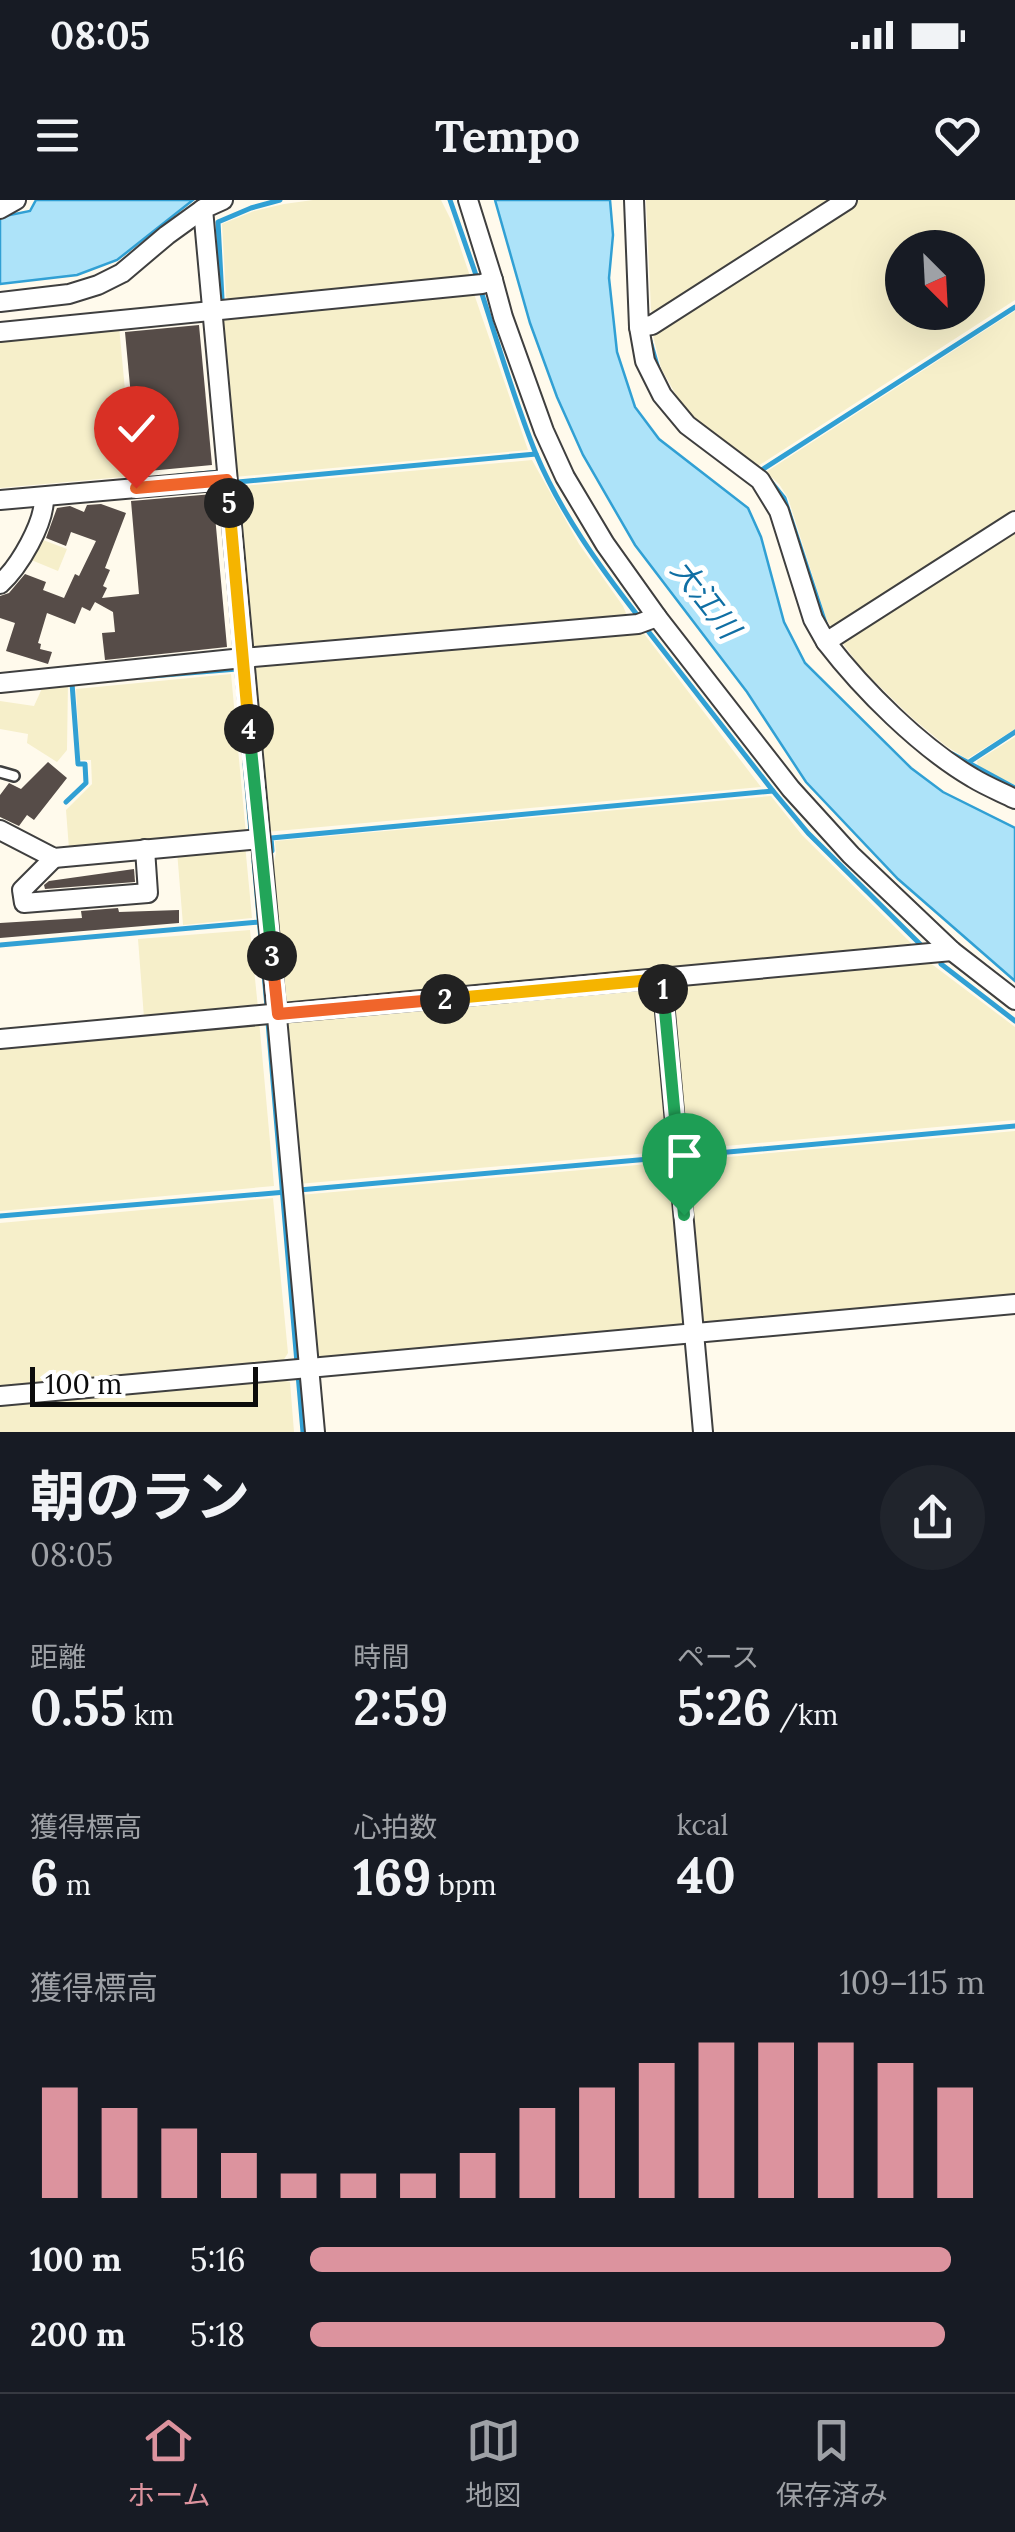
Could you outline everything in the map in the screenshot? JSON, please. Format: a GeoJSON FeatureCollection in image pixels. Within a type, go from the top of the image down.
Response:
{"type":"FeatureCollection","features":[{"type":"Feature","properties":{"kind":"street"},"geometry":{"type":"LineString","coordinates":[[0,209],[16,200]]}},
{"type":"Feature","properties":{"kind":"street"},"geometry":{"type":"LineString","coordinates":[[0,302],[69,294],[98,285],[122,273],[167,235],[223,200]]}},
{"type":"Feature","properties":{"kind":"street"},"geometry":{"type":"LineString","coordinates":[[468,200],[508,334],[544,432],[604,544],[791,789],[851,854],[952,951],[1015,1000]]}},
{"type":"Feature","properties":{"kind":"street"},"geometry":{"type":"LineString","coordinates":[[634,200],[640,327],[646,361],[662,395],[686,425],[760,480],[780,510],[813,619],[848,670],[921,741],[972,778],[1015,799]]}},
{"type":"Feature","properties":{"kind":"street"},"geometry":{"type":"LineString","coordinates":[[640,327],[652,326],[847,200]]}},
{"type":"Feature","properties":{"kind":"street"},"geometry":{"type":"LineString","coordinates":[[204,210],[315,1432]]}},
{"type":"Feature","properties":{"kind":"street"},"geometry":{"type":"LineString","coordinates":[[0,332],[493,280]]}},
{"type":"Feature","properties":{"kind":"street"},"geometry":{"type":"LineString","coordinates":[[0,500],[227,480]]}},
{"type":"Feature","properties":{"kind":"street"},"geometry":{"type":"LineString","coordinates":[[0,584],[14,570],[44,510],[44,497]]}},
{"type":"Feature","properties":{"kind":"street"},"geometry":{"type":"LineString","coordinates":[[826,642],[1015,521]]}},
{"type":"Feature","properties":{"kind":"street"},"geometry":{"type":"LineString","coordinates":[[0,683],[638,624],[657,616]]}},
{"type":"Feature","properties":{"kind":"street"},"geometry":{"type":"LineString","coordinates":[[0,830],[54,858],[260,839]]}},
{"type":"Feature","properties":{"kind":"street"},"geometry":{"type":"LineString","coordinates":[[54,858],[22,890],[24,903],[148,892],[145,850]]}},
{"type":"Feature","properties":{"kind":"street"},"geometry":{"type":"LineString","coordinates":[[0,1039],[952,951]]}},
{"type":"Feature","properties":{"kind":"street"},"geometry":{"type":"LineString","coordinates":[[662,979],[703,1432]]}},
{"type":"Feature","properties":{"kind":"street"},"geometry":{"type":"LineString","coordinates":[[0,1396],[1015,1304]]}},
{"type":"Feature","properties":{"kind":"lane"},"geometry":{"type":"LineString","coordinates":[[0,772],[14,776]]}},
{"type":"Feature","properties":{"kind":"shaded area"},"geometry":{"type":"Polygon","coordinates":[[[313,200],[441,200],[471,279],[233,302],[226,297],[222,224],[254,211],[313,200]]]}},
{"type":"Feature","properties":{"kind":"shaded area"},"geometry":{"type":"Polygon","coordinates":[[[646,200],[840,200],[657,318],[651,310],[646,200]]]}},
{"type":"Feature","properties":{"kind":"shaded area"},"geometry":{"type":"Polygon","coordinates":[[[856,200],[1015,200],[1015,300],[985,319],[985,230],[885,230],[885,330],[969,330],[758,466],[696,420],[681,404],[661,368],[652,331],[856,200]]]}},
{"type":"Feature","properties":{"kind":"shaded area"},"geometry":{"type":"Polygon","coordinates":[[[473,291],[528,450],[234,477],[219,321],[226,314],[473,291]]]}},
{"type":"Feature","properties":{"kind":"shaded area"},"geometry":{"type":"Polygon","coordinates":[[[1015,311],[1015,514],[834,630],[827,621],[788,498],[766,472],[1015,311]]]}},
{"type":"Feature","properties":{"kind":"shaded area"},"geometry":{"type":"Polygon","coordinates":[[[119,326],[133,476],[0,488],[0,339],[119,326]]]}},
{"type":"Feature","properties":{"kind":"shaded area"},"geometry":{"type":"Polygon","coordinates":[[[532,460],[579,544],[628,618],[254,652],[249,648],[236,498],[243,497],[242,486],[532,460]]]}},
{"type":"Feature","properties":{"kind":"shaded area"},"geometry":{"type":"Polygon","coordinates":[[[1015,529],[1015,729],[967,759],[911,717],[861,668],[841,641],[1015,529]]]}},
{"type":"Feature","properties":{"kind":"shaded area"},"geometry":{"type":"Polygon","coordinates":[[[35,537],[67,549],[58,571],[24,557],[35,537]]]}},
{"type":"Feature","properties":{"kind":"shaded area"},"geometry":{"type":"Polygon","coordinates":[[[642,631],[761,787],[266,832],[251,672],[258,666],[642,631]]]}},
{"type":"Feature","properties":{"kind":"shaded area"},"geometry":{"type":"Polygon","coordinates":[[[231,674],[246,834],[69,849],[66,810],[92,784],[91,760],[80,760],[76,689],[231,674]]]}},
{"type":"Feature","properties":{"kind":"shaded area"},"geometry":{"type":"Polygon","coordinates":[[[68,682],[67,750],[57,762],[27,743],[28,734],[0,729],[0,701],[34,706],[44,684],[68,682]]]}},
{"type":"Feature","properties":{"kind":"shaded area"},"geometry":{"type":"Polygon","coordinates":[[[1015,737],[1015,785],[978,767],[977,761],[1015,737]]]}},
{"type":"Feature","properties":{"kind":"shaded area"},"geometry":{"type":"Polygon","coordinates":[[[771,796],[802,835],[911,943],[910,952],[294,1006],[281,999],[270,878],[275,841],[771,796]]]}},
{"type":"Feature","properties":{"kind":"shaded area"},"geometry":{"type":"Polygon","coordinates":[[[245,844],[252,918],[183,925],[177,851],[245,844]]]}},
{"type":"Feature","properties":{"kind":"shaded area"},"geometry":{"type":"Polygon","coordinates":[[[250,930],[258,1008],[144,1018],[138,939],[250,930]]]}},
{"type":"Feature","properties":{"kind":"shaded area"},"geometry":{"type":"Polygon","coordinates":[[[929,962],[1015,1027],[1015,1120],[682,1150],[667,990],[672,985],[929,962]]]}},
{"type":"Feature","properties":{"kind":"shaded area"},"geometry":{"type":"Polygon","coordinates":[[[651,986],[657,991],[671,1151],[298,1184],[284,1028],[291,1019],[651,986]]]}},
{"type":"Feature","properties":{"kind":"shaded area"},"geometry":{"type":"Polygon","coordinates":[[[259,1020],[274,1186],[0,1211],[0,1043],[259,1020]]]}},
{"type":"Feature","properties":{"kind":"shaded area"},"geometry":{"type":"Polygon","coordinates":[[[1015,1131],[1015,1297],[708,1326],[698,1319],[683,1161],[1015,1131]]]}},
{"type":"Feature","properties":{"kind":"shaded area"},"geometry":{"type":"Polygon","coordinates":[[[671,1162],[686,1318],[681,1328],[318,1360],[313,1357],[300,1195],[671,1162]]]}},
{"type":"Feature","properties":{"kind":"shaded area"},"geometry":{"type":"Polygon","coordinates":[[[273,1198],[288,1353],[281,1364],[0,1389],[0,1223],[273,1198]]]}},
{"type":"Feature","properties":{"kind":"shaded area"},"geometry":{"type":"Polygon","coordinates":[[[279,1379],[290,1382],[294,1432],[0,1432],[0,1402],[279,1379]]]}},
{"type":"Feature","properties":{"kind":"water"},"geometry":{"type":"Polygon","coordinates":[[[36,200],[193,200],[117,260],[77,275],[0,284],[0,217],[30,211],[36,200]]]}},
{"type":"Feature","properties":{"kind":"water","name":"大江川"},"geometry":{"type":"Polygon","coordinates":[[[495,200],[610,200],[613,235],[609,278],[617,352],[635,407],[659,439],[748,508],[761,537],[784,622],[805,663],[911,768],[943,792],[1015,828],[1015,981],[898,879],[806,782],[747,692],[635,545],[583,455],[557,397],[530,323],[495,200]]]}},
{"type":"Feature","properties":{"kind":"building"},"geometry":{"type":"Polygon","coordinates":[[[199,325],[212,465],[138,472],[125,332],[199,325]]]}},
{"type":"Feature","properties":{"kind":"building"},"geometry":{"type":"Polygon","coordinates":[[[213,494],[227,647],[105,660],[102,633],[115,632],[113,612],[95,602],[90,611],[82,607],[75,624],[47,613],[38,643],[40,649],[52,652],[48,664],[6,651],[15,623],[0,618],[0,596],[9,593],[25,574],[46,582],[43,590],[64,598],[96,541],[71,532],[66,546],[46,538],[57,508],[70,506],[84,512],[87,505],[101,504],[126,513],[105,568],[110,570],[102,598],[139,594],[131,501],[213,494]]]}},
{"type":"Feature","properties":{"kind":"building"},"geometry":{"type":"Polygon","coordinates":[[[48,762],[67,778],[34,820],[27,815],[19,826],[0,817],[0,795],[9,783],[21,789],[48,762]]]}},
{"type":"Feature","properties":{"kind":"building"},"geometry":{"type":"Polygon","coordinates":[[[134,869],[135,882],[45,889],[44,885],[49,881],[134,869]]]}},
{"type":"Feature","properties":{"kind":"building"},"geometry":{"type":"Polygon","coordinates":[[[118,908],[119,912],[179,910],[179,923],[0,938],[0,923],[82,918],[81,911],[118,908]]]}},
{"type":"Feature","properties":{"kind":"waterway"},"geometry":{"type":"LineString","coordinates":[[219,299],[218,222],[280,200]]}},
{"type":"Feature","properties":{"kind":"waterway"},"geometry":{"type":"LineString","coordinates":[[450,200],[476,275]]}},
{"type":"Feature","properties":{"kind":"waterway"},"geometry":{"type":"LineString","coordinates":[[482,294],[521,415],[546,476],[582,538],[638,616]]}},
{"type":"Feature","properties":{"kind":"waterway"},"geometry":{"type":"LineString","coordinates":[[760,471],[1015,307]]}},
{"type":"Feature","properties":{"kind":"waterway"},"geometry":{"type":"LineString","coordinates":[[650,341],[658,369]]}},
{"type":"Feature","properties":{"kind":"waterway"},"geometry":{"type":"LineString","coordinates":[[235,492],[238,482],[536,454]]}},
{"type":"Feature","properties":{"kind":"waterway"},"geometry":{"type":"LineString","coordinates":[[178,476],[220,472]]}},
{"type":"Feature","properties":{"kind":"waterway"},"geometry":{"type":"LineString","coordinates":[[767,477],[784,498],[825,623]]}},
{"type":"Feature","properties":{"kind":"waterway"},"geometry":{"type":"LineString","coordinates":[[648,631],[808,833],[924,948]]}},
{"type":"Feature","properties":{"kind":"waterway"},"geometry":{"type":"LineString","coordinates":[[140,677],[237,669]]}},
{"type":"Feature","properties":{"kind":"waterway"},"geometry":{"type":"LineString","coordinates":[[66,802],[86,783],[85,764],[78,764],[74,683]]}},
{"type":"Feature","properties":{"kind":"waterway"},"geometry":{"type":"LineString","coordinates":[[966,764],[1015,732]]}},
{"type":"Feature","properties":{"kind":"waterway"},"geometry":{"type":"LineString","coordinates":[[952,754],[1015,788]]}},
{"type":"Feature","properties":{"kind":"waterway"},"geometry":{"type":"LineString","coordinates":[[245,764],[251,832]]}},
{"type":"Feature","properties":{"kind":"waterway"},"geometry":{"type":"LineString","coordinates":[[268,853],[272,851],[271,838],[773,791]]}},
{"type":"Feature","properties":{"kind":"waterway"},"geometry":{"type":"LineString","coordinates":[[254,861],[267,1007]]}},
{"type":"Feature","properties":{"kind":"waterway"},"geometry":{"type":"LineString","coordinates":[[0,945],[259,922]]}},
{"type":"Feature","properties":{"kind":"waterway"},"geometry":{"type":"LineString","coordinates":[[941,964],[1015,1021]]}},
{"type":"Feature","properties":{"kind":"waterway"},"geometry":{"type":"LineString","coordinates":[[268,1022],[297,1363]]}},
{"type":"Feature","properties":{"kind":"waterway"},"geometry":{"type":"LineString","coordinates":[[684,1156],[1015,1126]]}},
{"type":"Feature","properties":{"kind":"waterway"},"geometry":{"type":"LineString","coordinates":[[299,1190],[672,1157]]}},
{"type":"Feature","properties":{"kind":"waterway"},"geometry":{"type":"LineString","coordinates":[[0,1216],[286,1192]]}},
{"type":"Feature","properties":{"kind":"waterway"},"geometry":{"type":"LineString","coordinates":[[298,1374],[303,1432]]}},
{"type":"Feature","properties":{"kind":"route"},"geometry":{"type":"LineString","coordinates":[[136,488],[227,480],[278,1014],[662,979],[684,1215]]}}]}
